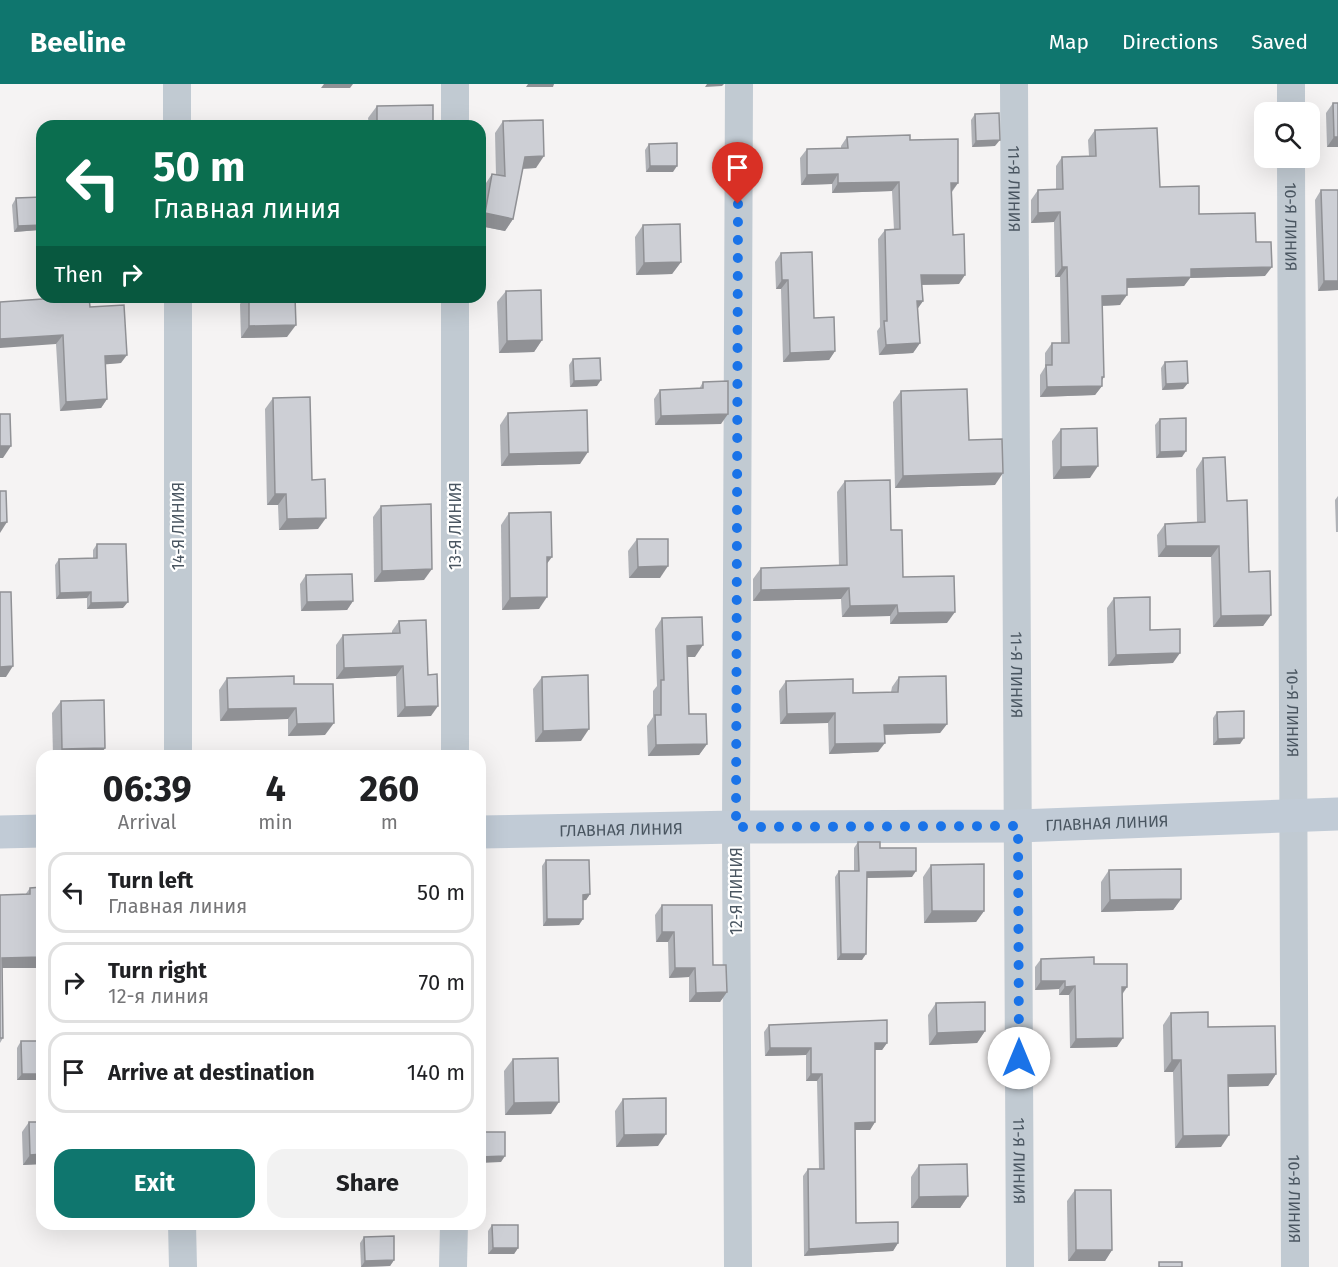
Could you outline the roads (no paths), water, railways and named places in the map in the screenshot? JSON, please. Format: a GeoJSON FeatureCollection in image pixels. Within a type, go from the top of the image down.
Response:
{"type":"FeatureCollection","features":[{"type":"Feature","properties":{"kind":"street"},"geometry":{"type":"LineString","coordinates":[[177,84],[177,120]]}},
{"type":"Feature","properties":{"kind":"street"},"geometry":{"type":"LineString","coordinates":[[455,84],[455,120]]}},
{"type":"Feature","properties":{"kind":"street","name":"12-Я ЛИНИЯ"},"geometry":{"type":"LineString","coordinates":[[738,1267],[736,827],[739,84]]}},
{"type":"Feature","properties":{"kind":"street","name":"11-Я ЛИНИЯ"},"geometry":{"type":"LineString","coordinates":[[1014,84],[1020,1267]]}},
{"type":"Feature","properties":{"kind":"street"},"geometry":{"type":"LineString","coordinates":[[1291,84],[1291,102]]}},
{"type":"Feature","properties":{"kind":"street","name":"10-Я ЛИНИЯ"},"geometry":{"type":"LineString","coordinates":[[1291,168],[1295,1267]]}},
{"type":"Feature","properties":{"kind":"street","name":"14-Я ЛИНИЯ"},"geometry":{"type":"LineString","coordinates":[[178,303],[178,750]]}},
{"type":"Feature","properties":{"kind":"street","name":"13-Я ЛИНИЯ"},"geometry":{"type":"LineString","coordinates":[[455,303],[455,750]]}},
{"type":"Feature","properties":{"kind":"street","name":"ГЛАВНАЯ ЛИНИЯ"},"geometry":{"type":"LineString","coordinates":[[486,832],[736,827],[1018,826],[1338,814]]}},
{"type":"Feature","properties":{"kind":"street"},"geometry":{"type":"LineString","coordinates":[[0,832],[36,831]]}},
{"type":"Feature","properties":{"kind":"street"},"geometry":{"type":"LineString","coordinates":[[182,1230],[183,1267]]}},
{"type":"Feature","properties":{"kind":"street"},"geometry":{"type":"LineString","coordinates":[[453,1267],[454,1230]]}}]}
